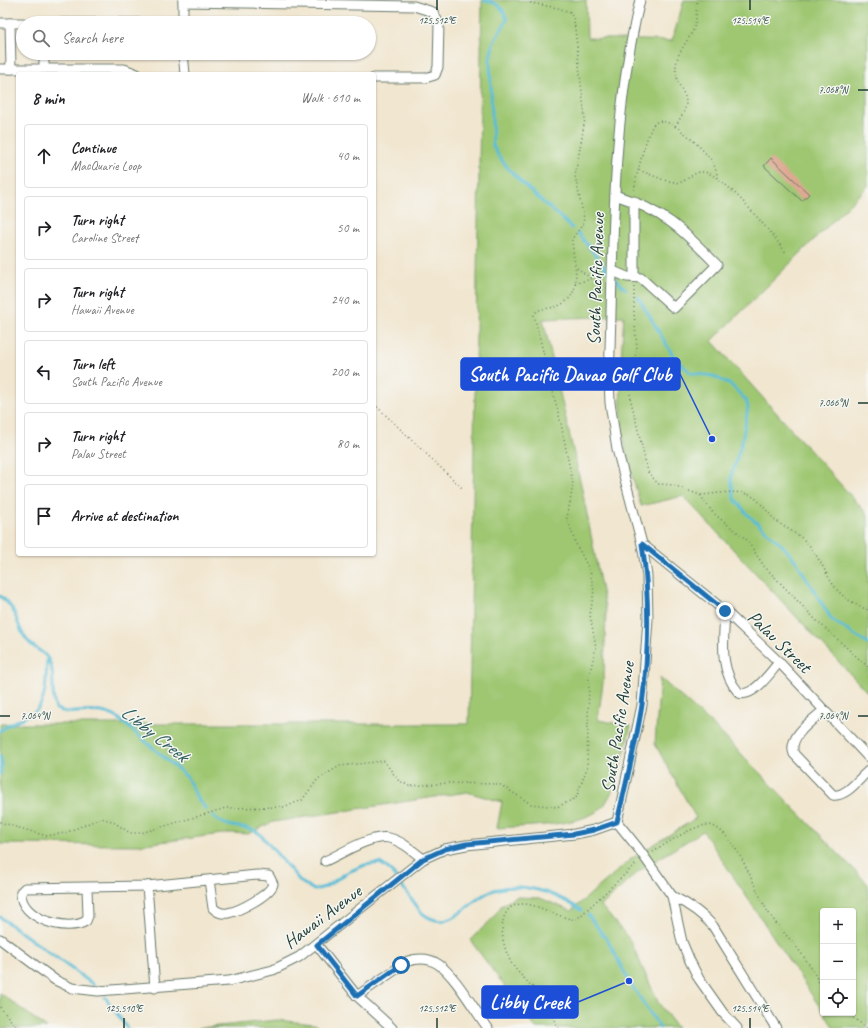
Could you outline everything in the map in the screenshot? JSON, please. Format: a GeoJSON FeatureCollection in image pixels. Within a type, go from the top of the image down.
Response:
{"type":"FeatureCollection","features":[{"type":"Feature","properties":{"kind":"street","name":"South Pacific Avenue"},"geometry":{"type":"LineString","coordinates":[[640,0],[621,100],[615,195],[609,378],[613,429],[642,544],[647,576],[648,612],[642,705],[617,822],[672,896],[679,930],[690,961],[699,979],[722,1014],[737,1028]]}},
{"type":"Feature","properties":{"kind":"street"},"geometry":{"type":"LineString","coordinates":[[183,16],[183,1],[414,6],[433,12],[437,16],[439,24],[438,67],[435,75],[425,78],[376,78]]}},
{"type":"Feature","properties":{"kind":"street"},"geometry":{"type":"LineString","coordinates":[[0,23],[16,23]]}},
{"type":"Feature","properties":{"kind":"street"},"geometry":{"type":"LineString","coordinates":[[10,23],[11,69]]}},
{"type":"Feature","properties":{"kind":"street"},"geometry":{"type":"LineString","coordinates":[[44,60],[44,69]]}},
{"type":"Feature","properties":{"kind":"street"},"geometry":{"type":"LineString","coordinates":[[184,60],[185,72]]}},
{"type":"Feature","properties":{"kind":"street"},"geometry":{"type":"LineString","coordinates":[[0,69],[120,69],[130,72]]}},
{"type":"Feature","properties":{"kind":"street"},"geometry":{"type":"LineString","coordinates":[[613,275],[634,277],[644,280],[674,308],[717,266],[673,222],[634,201],[615,195]]}},
{"type":"Feature","properties":{"kind":"street"},"geometry":{"type":"LineString","coordinates":[[634,201],[634,277]]}},
{"type":"Feature","properties":{"kind":"street","name":"Palau Street"},"geometry":{"type":"LineString","coordinates":[[642,544],[725,611],[779,662],[868,757]]}},
{"type":"Feature","properties":{"kind":"street"},"geometry":{"type":"LineString","coordinates":[[725,611],[724,667],[730,682],[739,693],[746,694],[752,691],[779,662]]}},
{"type":"Feature","properties":{"kind":"street"},"geometry":{"type":"LineString","coordinates":[[824,710],[794,739],[792,746],[794,754],[833,795],[838,796],[844,793],[868,771]]}},
{"type":"Feature","properties":{"kind":"street","name":"Hawaii Avenue"},"geometry":{"type":"LineString","coordinates":[[0,939],[55,980],[72,988],[98,991],[155,988],[229,981],[254,976],[273,970],[299,958],[423,859],[445,849],[466,844],[574,834],[594,830],[617,822]]}},
{"type":"Feature","properties":{"kind":"street"},"geometry":{"type":"LineString","coordinates":[[325,861],[367,842],[381,838],[397,842],[423,859]]}},
{"type":"Feature","properties":{"kind":"street"},"geometry":{"type":"LineString","coordinates":[[87,888],[88,916],[86,921],[78,924],[52,923],[44,921],[27,908],[20,897],[22,890],[25,888],[147,886],[264,874],[272,880],[273,884],[272,888],[265,895],[232,912],[223,913],[216,911],[214,908],[209,880]]}},
{"type":"Feature","properties":{"kind":"street"},"geometry":{"type":"LineString","coordinates":[[147,886],[155,988]]}},
{"type":"Feature","properties":{"kind":"street","name":"South Pacific Avenue"},"geometry":{"type":"LineString","coordinates":[[672,896],[691,906],[704,916],[712,926],[776,1028]]}},
{"type":"Feature","properties":{"kind":"street"},"geometry":{"type":"LineString","coordinates":[[317,945],[357,996],[392,1028]]}},
{"type":"Feature","properties":{"kind":"street"},"geometry":{"type":"LineString","coordinates":[[357,996],[408,961],[415,959],[430,960],[445,969],[488,1028]]}},
{"type":"Feature","properties":{"kind":"path"},"geometry":{"type":"LineString","coordinates":[[0,822],[46,836],[65,833],[101,818],[112,821],[130,833],[141,833],[226,808],[285,807],[302,800],[318,779],[340,766],[384,761],[398,780],[409,786],[449,783],[499,784],[531,804],[557,807],[576,798],[587,768],[589,676],[596,647],[590,615],[594,591],[590,571],[575,542],[567,518],[573,485],[561,424],[534,315],[540,309],[558,306],[564,303],[570,297],[576,283],[577,268],[572,239],[583,222],[575,176],[585,119],[574,20],[570,12],[531,3],[530,0]]}},
{"type":"Feature","properties":{"kind":"path"},"geometry":{"type":"LineString","coordinates":[[675,126],[687,105],[687,99],[676,72],[678,58],[695,24],[697,0]]}},
{"type":"Feature","properties":{"kind":"path"},"geometry":{"type":"LineString","coordinates":[[634,190],[648,138],[656,122],[663,121],[675,126],[705,152],[714,165],[718,178]]}},
{"type":"Feature","properties":{"kind":"path"},"geometry":{"type":"LineString","coordinates":[[639,170],[664,180],[679,183],[697,173],[703,172],[718,178],[764,224],[786,253]]}},
{"type":"Feature","properties":{"kind":"path"},"geometry":{"type":"LineString","coordinates":[[576,283],[592,279],[577,268]]}},
{"type":"Feature","properties":{"kind":"path"},"geometry":{"type":"LineString","coordinates":[[634,277],[634,312],[637,349],[629,386],[634,417],[648,472],[658,484],[673,485],[700,495],[740,493],[753,496],[774,519],[812,548],[830,583],[839,594],[852,604],[868,610]]}},
{"type":"Feature","properties":{"kind":"path"},"geometry":{"type":"LineString","coordinates":[[376,406],[462,488]]}},
{"type":"Feature","properties":{"kind":"path"},"geometry":{"type":"LineString","coordinates":[[700,495],[713,513],[746,539],[764,566],[868,667]]}},
{"type":"Feature","properties":{"kind":"path"},"geometry":{"type":"LineString","coordinates":[[558,1028],[539,994],[513,966],[504,944],[502,929],[504,914],[511,907],[521,904],[543,907],[570,920],[577,919],[626,871],[680,836],[704,825],[712,825],[723,832],[744,861],[768,912],[807,961],[820,986]]}},
{"type":"Feature","properties":{"kind":"path"},"geometry":{"type":"LineString","coordinates":[[0,1007],[17,1028]]}},
{"type":"Feature","properties":{"kind":"path"},"geometry":{"type":"LineString","coordinates":[[851,1016],[867,1028]]}},
{"type":"Feature","properties":{"kind":"green space"},"geometry":{"type":"Polygon","coordinates":[[[482,0],[586,0],[587,38],[672,41],[684,0],[868,0],[868,186],[712,341],[868,515],[868,693],[683,496],[641,506],[625,447],[621,409],[621,353],[624,316],[543,319],[582,489],[606,612],[604,675],[598,720],[631,726],[618,776],[605,804],[597,812],[571,821],[555,824],[497,828],[502,802],[467,792],[273,822],[248,834],[230,833],[137,845],[0,844],[0,724],[469,724],[482,0]]]}},
{"type":"Feature","properties":{"kind":"green space"},"geometry":{"type":"Polygon","coordinates":[[[660,678],[716,728],[868,884],[868,1028],[834,1028],[826,1016],[856,1016],[856,908],[820,908],[820,1007],[703,831],[639,871],[601,906],[630,940],[658,1002],[677,1028],[536,1028],[470,940],[491,920],[502,905],[516,897],[540,898],[571,911],[631,859],[696,818],[655,744],[660,678]]]}},
{"type":"Feature","properties":{"kind":"green space"},"geometry":{"type":"Polygon","coordinates":[[[0,993],[47,1028],[0,1028],[0,993]]]}},
{"type":"Feature","properties":{"kind":"green space"},"geometry":{"type":"Polygon","coordinates":[[[277,1020],[315,1024],[322,1028],[199,1028],[277,1020]]]}},
{"type":"Feature","properties":{"kind":"building"},"geometry":{"type":"Polygon","coordinates":[[[771,158],[809,194],[802,201],[764,166],[771,158]]]}},
{"type":"Feature","properties":{"kind":"waterway"},"geometry":{"type":"LineString","coordinates":[[484,0],[499,6],[504,12],[507,20],[493,43],[490,60],[493,146],[499,157],[508,168],[572,228]]}},
{"type":"Feature","properties":{"kind":"waterway"},"geometry":{"type":"LineString","coordinates":[[578,233],[610,274]]}},
{"type":"Feature","properties":{"kind":"waterway"},"geometry":{"type":"LineString","coordinates":[[614,278],[626,289]]}},
{"type":"Feature","properties":{"kind":"waterway"},"geometry":{"type":"LineString","coordinates":[[638,297],[674,357],[691,373],[713,376],[731,385],[746,400],[748,407],[742,442],[731,477],[734,498],[748,515],[782,545],[796,561],[832,620],[868,644]]}},
{"type":"Feature","properties":{"kind":"waterway","name":"Libby Creek"},"geometry":{"type":"LineString","coordinates":[[0,596],[11,607],[27,640],[45,655],[50,663],[53,675],[53,698],[56,709],[70,712],[101,712],[118,718],[187,777],[197,798],[206,809]]}},
{"type":"Feature","properties":{"kind":"waterway"},"geometry":{"type":"LineString","coordinates":[[0,731],[12,723],[33,713],[38,708],[44,696],[47,660]]}},
{"type":"Feature","properties":{"kind":"waterway"},"geometry":{"type":"LineString","coordinates":[[0,756],[2,764],[0,774]]}},
{"type":"Feature","properties":{"kind":"waterway","name":"Libby Creek"},"geometry":{"type":"LineString","coordinates":[[212,815],[225,824],[248,828],[260,834],[301,882],[314,890],[325,887],[348,872],[365,865],[380,863],[390,870],[422,913],[433,919],[443,921],[451,918],[460,914],[484,894],[494,890],[517,887],[539,890],[561,898],[581,910]]}},
{"type":"Feature","properties":{"kind":"waterway","name":"Libby Creek"},"geometry":{"type":"LineString","coordinates":[[588,915],[608,941],[629,981],[660,1028]]}},
{"type":"Feature","properties":{"kind":"waterway"},"geometry":{"type":"LineString","coordinates":[[0,917],[94,985]]}},
{"type":"Feature","properties":{"kind":"waterway"},"geometry":{"type":"LineString","coordinates":[[105,997],[127,1028]]}},
{"type":"Feature","properties":{"kind":"place","name":"South Pacific Davao Golf Club"},"geometry":{"type":"Point","coordinates":[712,439]}},
{"type":"Feature","properties":{"kind":"place","name":"Libby Creek"},"geometry":{"type":"Point","coordinates":[629,981]}},
{"type":"Feature","properties":{"kind":"route"},"geometry":{"type":"LineString","coordinates":[[401,965],[357,996],[346,984],[317,945],[423,859],[445,849],[466,844],[574,834],[594,830],[617,822],[642,705],[645,673],[648,619],[647,576],[642,544],[725,611]]}}]}
